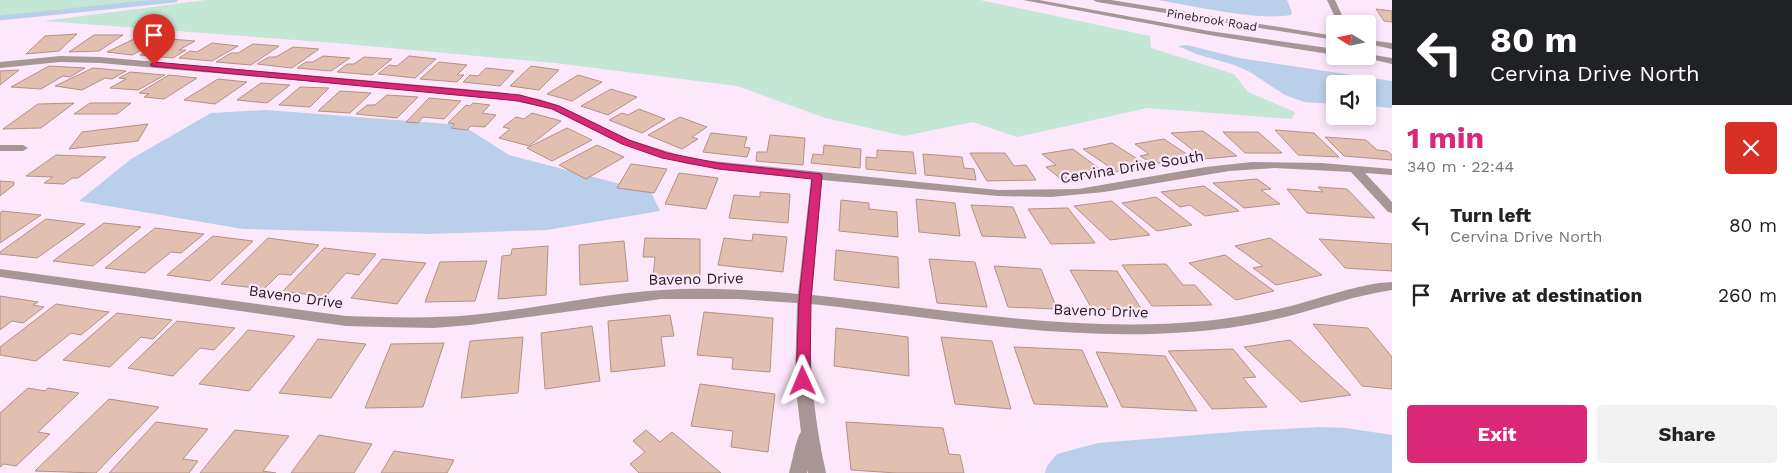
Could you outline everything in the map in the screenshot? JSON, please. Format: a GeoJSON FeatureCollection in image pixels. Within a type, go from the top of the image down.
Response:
{"type":"FeatureCollection","features":[{"type":"Feature","properties":{"kind":"street","name":"Pinebrook Road"},"geometry":{"type":"LineString","coordinates":[[1027,0],[1185,29],[1326,51]]}},
{"type":"Feature","properties":{"kind":"street","name":"Pinebrook Road"},"geometry":{"type":"LineString","coordinates":[[1097,0],[1326,37]]}},
{"type":"Feature","properties":{"kind":"street"},"geometry":{"type":"LineString","coordinates":[[1331,0],[1338,15]]}},
{"type":"Feature","properties":{"kind":"street"},"geometry":{"type":"LineString","coordinates":[[1376,43],[1392,46]]}},
{"type":"Feature","properties":{"kind":"street"},"geometry":{"type":"LineString","coordinates":[[1376,58],[1392,61]]}},
{"type":"Feature","properties":{"kind":"street","name":"Cervina Drive South"},"geometry":{"type":"LineString","coordinates":[[0,65],[60,59],[100,60],[499,95],[539,102],[556,108],[626,142],[665,156],[718,166],[998,193],[1046,194],[1103,190],[1198,171],[1270,165],[1354,168],[1392,172]]}},
{"type":"Feature","properties":{"kind":"street"},"geometry":{"type":"LineString","coordinates":[[0,148],[23,148]]}},
{"type":"Feature","properties":{"kind":"street"},"geometry":{"type":"LineString","coordinates":[[1354,168],[1392,209]]}},
{"type":"Feature","properties":{"kind":"street"},"geometry":{"type":"LineString","coordinates":[[798,473],[806,445],[803,344],[805,299],[817,176]]}},
{"type":"Feature","properties":{"kind":"street","name":"Baveno Drive"},"geometry":{"type":"LineString","coordinates":[[0,273],[346,321],[395,323],[446,322],[495,317],[647,296],[739,293],[1055,326],[1154,329],[1202,326],[1251,319],[1351,293],[1392,286]]}},
{"type":"Feature","properties":{"kind":"street"},"geometry":{"type":"LineString","coordinates":[[806,417],[816,473]]}},
{"type":"Feature","properties":{"kind":"green space"},"geometry":{"type":"Polygon","coordinates":[[[0,0],[155,0],[85,10],[0,16],[0,0]]]}},
{"type":"Feature","properties":{"kind":"green space"},"geometry":{"type":"Polygon","coordinates":[[[206,0],[980,0],[1150,36],[1151,48],[1234,74],[1248,92],[1295,112],[1292,119],[1147,108],[1017,137],[973,122],[904,136],[825,118],[737,86],[555,63],[335,43],[44,21],[206,0]]]}},
{"type":"Feature","properties":{"kind":"water"},"geometry":{"type":"Polygon","coordinates":[[[1158,0],[1287,0],[1292,12],[1291,15],[1260,16],[1158,0]]]}},
{"type":"Feature","properties":{"kind":"water"},"geometry":{"type":"Polygon","coordinates":[[[1187,45],[1239,58],[1352,75],[1326,75],[1326,103],[1304,102],[1285,95],[1250,72],[1178,46],[1187,45]]]}},
{"type":"Feature","properties":{"kind":"water"},"geometry":{"type":"Polygon","coordinates":[[[1376,79],[1392,81],[1392,108],[1376,107],[1376,79]]]}},
{"type":"Feature","properties":{"kind":"water"},"geometry":{"type":"Polygon","coordinates":[[[266,110],[462,125],[509,155],[651,192],[660,211],[547,230],[429,234],[243,229],[79,201],[131,159],[211,113],[266,110]]]}},
{"type":"Feature","properties":{"kind":"water"},"geometry":{"type":"Polygon","coordinates":[[[1320,427],[1346,428],[1392,435],[1392,473],[1045,473],[1047,466],[1057,454],[1098,443],[1320,427]]]}},
{"type":"Feature","properties":{"kind":"building"},"geometry":{"type":"Polygon","coordinates":[[[1376,9],[1392,11],[1392,22],[1384,21],[1376,9]]]}},
{"type":"Feature","properties":{"kind":"building"},"geometry":{"type":"Polygon","coordinates":[[[77,34],[59,51],[26,54],[45,36],[77,34]]]}},
{"type":"Feature","properties":{"kind":"building"},"geometry":{"type":"Polygon","coordinates":[[[94,35],[123,35],[99,51],[69,52],[94,35]]]}},
{"type":"Feature","properties":{"kind":"building"},"geometry":{"type":"Polygon","coordinates":[[[140,36],[165,38],[132,55],[107,52],[140,36]]]}},
{"type":"Feature","properties":{"kind":"building"},"geometry":{"type":"Polygon","coordinates":[[[170,39],[195,41],[179,50],[186,50],[173,58],[140,55],[170,39]]]}},
{"type":"Feature","properties":{"kind":"building"},"geometry":{"type":"Polygon","coordinates":[[[212,43],[238,46],[212,61],[179,58],[190,51],[197,52],[212,43]]]}},
{"type":"Feature","properties":{"kind":"building"},"geometry":{"type":"Polygon","coordinates":[[[253,44],[279,46],[251,65],[216,62],[231,53],[238,53],[253,44]]]}},
{"type":"Feature","properties":{"kind":"building"},"geometry":{"type":"Polygon","coordinates":[[[293,47],[319,49],[292,68],[257,64],[269,57],[276,57],[293,47]]]}},
{"type":"Feature","properties":{"kind":"building"},"geometry":{"type":"Polygon","coordinates":[[[323,56],[350,58],[331,71],[297,68],[306,62],[313,62],[323,56]]]}},
{"type":"Feature","properties":{"kind":"building"},"geometry":{"type":"Polygon","coordinates":[[[409,56],[436,59],[415,78],[378,74],[389,65],[397,66],[409,56]]]}},
{"type":"Feature","properties":{"kind":"building"},"geometry":{"type":"Polygon","coordinates":[[[364,57],[392,59],[372,75],[337,72],[347,64],[354,64],[364,57]]]}},
{"type":"Feature","properties":{"kind":"building"},"geometry":{"type":"Polygon","coordinates":[[[439,62],[467,65],[457,75],[464,75],[457,82],[420,79],[439,62]]]}},
{"type":"Feature","properties":{"kind":"building"},"geometry":{"type":"Polygon","coordinates":[[[49,66],[85,68],[70,77],[63,76],[41,89],[11,87],[49,66]]]}},
{"type":"Feature","properties":{"kind":"building"},"geometry":{"type":"Polygon","coordinates":[[[531,66],[559,70],[539,90],[510,86],[531,66]]]}},
{"type":"Feature","properties":{"kind":"building"},"geometry":{"type":"Polygon","coordinates":[[[93,68],[126,71],[112,79],[105,78],[82,90],[55,86],[93,68]]]}},
{"type":"Feature","properties":{"kind":"building"},"geometry":{"type":"Polygon","coordinates":[[[486,68],[514,71],[500,86],[463,82],[470,75],[478,76],[486,68]]]}},
{"type":"Feature","properties":{"kind":"building"},"geometry":{"type":"Polygon","coordinates":[[[19,70],[0,85],[0,71],[19,70]]]}},
{"type":"Feature","properties":{"kind":"building"},"geometry":{"type":"Polygon","coordinates":[[[130,72],[165,75],[138,90],[110,88],[126,79],[119,78],[130,72]]]}},
{"type":"Feature","properties":{"kind":"building"},"geometry":{"type":"Polygon","coordinates":[[[169,75],[197,78],[164,99],[144,97],[149,94],[139,93],[169,75]]]}},
{"type":"Feature","properties":{"kind":"building"},"geometry":{"type":"Polygon","coordinates":[[[578,75],[602,82],[572,101],[547,94],[578,75]]]}},
{"type":"Feature","properties":{"kind":"building"},"geometry":{"type":"Polygon","coordinates":[[[218,79],[247,82],[215,104],[184,100],[218,79]]]}},
{"type":"Feature","properties":{"kind":"building"},"geometry":{"type":"Polygon","coordinates":[[[261,83],[290,85],[267,103],[237,100],[261,83]]]}},
{"type":"Feature","properties":{"kind":"building"},"geometry":{"type":"Polygon","coordinates":[[[300,87],[329,88],[310,107],[279,105],[300,87]]]}},
{"type":"Feature","properties":{"kind":"building"},"geometry":{"type":"Polygon","coordinates":[[[611,89],[637,97],[608,115],[581,106],[611,89]]]}},
{"type":"Feature","properties":{"kind":"building"},"geometry":{"type":"Polygon","coordinates":[[[340,91],[371,93],[350,113],[318,111],[340,91]]]}},
{"type":"Feature","properties":{"kind":"building"},"geometry":{"type":"Polygon","coordinates":[[[387,95],[418,97],[397,118],[356,114],[367,105],[375,105],[387,95]]]}},
{"type":"Feature","properties":{"kind":"building"},"geometry":{"type":"Polygon","coordinates":[[[429,98],[461,101],[444,119],[423,117],[418,123],[406,122],[429,98]]]}},
{"type":"Feature","properties":{"kind":"building"},"geometry":{"type":"Polygon","coordinates":[[[74,103],[41,128],[3,129],[38,104],[74,103]]]}},
{"type":"Feature","properties":{"kind":"building"},"geometry":{"type":"Polygon","coordinates":[[[90,103],[131,103],[117,114],[74,114],[90,103]]]}},
{"type":"Feature","properties":{"kind":"building"},"geometry":{"type":"Polygon","coordinates":[[[473,103],[490,105],[482,113],[496,115],[485,127],[471,126],[467,130],[451,128],[455,124],[448,123],[466,105],[470,106],[473,103]]]}},
{"type":"Feature","properties":{"kind":"building"},"geometry":{"type":"Polygon","coordinates":[[[639,109],[665,119],[642,133],[609,120],[622,113],[628,115],[639,109]]]}},
{"type":"Feature","properties":{"kind":"building"},"geometry":{"type":"Polygon","coordinates":[[[532,113],[561,121],[529,146],[499,138],[510,129],[503,127],[516,117],[524,119],[532,113]]]}},
{"type":"Feature","properties":{"kind":"building"},"geometry":{"type":"Polygon","coordinates":[[[680,117],[707,127],[692,137],[698,139],[682,149],[648,135],[680,117]]]}},
{"type":"Feature","properties":{"kind":"building"},"geometry":{"type":"Polygon","coordinates":[[[148,124],[138,141],[69,149],[82,132],[148,124]]]}},
{"type":"Feature","properties":{"kind":"building"},"geometry":{"type":"Polygon","coordinates":[[[567,128],[592,140],[552,161],[527,148],[567,128]]]}},
{"type":"Feature","properties":{"kind":"building"},"geometry":{"type":"Polygon","coordinates":[[[1275,130],[1314,133],[1339,157],[1298,155],[1275,130]]]}},
{"type":"Feature","properties":{"kind":"building"},"geometry":{"type":"Polygon","coordinates":[[[1203,131],[1237,156],[1204,159],[1171,133],[1203,131]]]}},
{"type":"Feature","properties":{"kind":"building"},"geometry":{"type":"Polygon","coordinates":[[[1223,132],[1258,132],[1282,153],[1245,153],[1223,132]]]}},
{"type":"Feature","properties":{"kind":"building"},"geometry":{"type":"Polygon","coordinates":[[[711,133],[747,137],[744,147],[750,148],[747,157],[703,152],[711,133]]]}},
{"type":"Feature","properties":{"kind":"building"},"geometry":{"type":"Polygon","coordinates":[[[770,135],[805,138],[803,165],[756,161],[757,152],[767,152],[770,135]]]}},
{"type":"Feature","properties":{"kind":"building"},"geometry":{"type":"Polygon","coordinates":[[[1325,137],[1366,140],[1377,150],[1387,151],[1392,155],[1392,160],[1344,156],[1325,137]]]}},
{"type":"Feature","properties":{"kind":"building"},"geometry":{"type":"Polygon","coordinates":[[[1164,139],[1191,157],[1153,164],[1140,156],[1149,154],[1135,144],[1164,139]]]}},
{"type":"Feature","properties":{"kind":"building"},"geometry":{"type":"Polygon","coordinates":[[[1112,143],[1147,165],[1117,172],[1083,149],[1112,143]]]}},
{"type":"Feature","properties":{"kind":"building"},"geometry":{"type":"Polygon","coordinates":[[[597,145],[624,157],[586,179],[559,165],[597,145]]]}},
{"type":"Feature","properties":{"kind":"building"},"geometry":{"type":"Polygon","coordinates":[[[824,145],[861,149],[860,168],[811,163],[813,154],[823,155],[824,145]]]}},
{"type":"Feature","properties":{"kind":"building"},"geometry":{"type":"Polygon","coordinates":[[[1073,149],[1105,173],[1073,179],[1071,177],[1061,179],[1046,167],[1056,165],[1042,154],[1073,149]]]}},
{"type":"Feature","properties":{"kind":"building"},"geometry":{"type":"Polygon","coordinates":[[[877,150],[913,152],[916,174],[866,169],[866,157],[877,158],[877,150]]]}},
{"type":"Feature","properties":{"kind":"building"},"geometry":{"type":"Polygon","coordinates":[[[970,153],[1005,153],[1014,166],[1026,165],[1036,180],[987,181],[970,153]]]}},
{"type":"Feature","properties":{"kind":"building"},"geometry":{"type":"Polygon","coordinates":[[[923,154],[962,157],[964,168],[974,169],[976,180],[925,175],[923,154]]]}},
{"type":"Feature","properties":{"kind":"building"},"geometry":{"type":"Polygon","coordinates":[[[56,155],[106,157],[78,178],[72,178],[64,184],[44,183],[53,177],[26,176],[56,155]]]}},
{"type":"Feature","properties":{"kind":"building"},"geometry":{"type":"Polygon","coordinates":[[[631,164],[667,169],[654,193],[617,188],[631,164]]]}},
{"type":"Feature","properties":{"kind":"building"},"geometry":{"type":"Polygon","coordinates":[[[679,173],[718,178],[706,209],[665,204],[679,173]]]}},
{"type":"Feature","properties":{"kind":"building"},"geometry":{"type":"Polygon","coordinates":[[[1257,179],[1271,189],[1261,190],[1280,204],[1244,208],[1213,183],[1257,179]]]}},
{"type":"Feature","properties":{"kind":"building"},"geometry":{"type":"Polygon","coordinates":[[[0,181],[14,182],[14,185],[0,196],[0,181]]]}},
{"type":"Feature","properties":{"kind":"building"},"geometry":{"type":"Polygon","coordinates":[[[1204,186],[1239,211],[1205,216],[1190,205],[1180,207],[1161,192],[1204,186]]]}},
{"type":"Feature","properties":{"kind":"building"},"geometry":{"type":"Polygon","coordinates":[[[1318,187],[1347,189],[1375,218],[1307,213],[1287,189],[1323,192],[1318,187]]]}},
{"type":"Feature","properties":{"kind":"building"},"geometry":{"type":"Polygon","coordinates":[[[760,192],[790,194],[788,223],[729,218],[734,195],[760,197],[760,192]]]}},
{"type":"Feature","properties":{"kind":"building"},"geometry":{"type":"Polygon","coordinates":[[[1156,197],[1192,225],[1157,231],[1122,203],[1156,197]]]}},
{"type":"Feature","properties":{"kind":"building"},"geometry":{"type":"Polygon","coordinates":[[[916,199],[955,203],[960,236],[919,232],[916,199]]]}},
{"type":"Feature","properties":{"kind":"building"},"geometry":{"type":"Polygon","coordinates":[[[841,200],[869,203],[869,209],[897,212],[898,237],[839,231],[841,200]]]}},
{"type":"Feature","properties":{"kind":"building"},"geometry":{"type":"Polygon","coordinates":[[[1112,201],[1150,235],[1110,240],[1074,206],[1112,201]]]}},
{"type":"Feature","properties":{"kind":"building"},"geometry":{"type":"Polygon","coordinates":[[[971,205],[1013,207],[1026,238],[982,236],[971,205]]]}},
{"type":"Feature","properties":{"kind":"building"},"geometry":{"type":"Polygon","coordinates":[[[1068,208],[1095,243],[1051,244],[1028,209],[1068,208]]]}},
{"type":"Feature","properties":{"kind":"building"},"geometry":{"type":"Polygon","coordinates":[[[2,211],[41,215],[0,243],[0,213],[2,211]]]}},
{"type":"Feature","properties":{"kind":"building"},"geometry":{"type":"Polygon","coordinates":[[[46,219],[85,224],[37,258],[0,254],[0,252],[46,219]]]}},
{"type":"Feature","properties":{"kind":"building"},"geometry":{"type":"Polygon","coordinates":[[[104,223],[141,227],[93,266],[53,261],[104,223]]]}},
{"type":"Feature","properties":{"kind":"building"},"geometry":{"type":"Polygon","coordinates":[[[155,228],[204,234],[181,253],[171,252],[145,273],[105,268],[155,228]]]}},
{"type":"Feature","properties":{"kind":"building"},"geometry":{"type":"Polygon","coordinates":[[[753,234],[787,237],[783,272],[718,265],[724,238],[752,241],[753,234]]]}},
{"type":"Feature","properties":{"kind":"building"},"geometry":{"type":"Polygon","coordinates":[[[213,236],[253,241],[210,281],[167,275],[213,236]]]}},
{"type":"Feature","properties":{"kind":"building"},"geometry":{"type":"Polygon","coordinates":[[[268,238],[319,245],[291,275],[279,274],[264,289],[221,284],[268,238]]]}},
{"type":"Feature","properties":{"kind":"building"},"geometry":{"type":"Polygon","coordinates":[[[645,238],[700,239],[700,277],[653,277],[655,257],[643,257],[645,238]]]}},
{"type":"Feature","properties":{"kind":"building"},"geometry":{"type":"Polygon","coordinates":[[[1270,238],[1322,275],[1276,285],[1253,268],[1263,266],[1235,246],[1270,238]]]}},
{"type":"Feature","properties":{"kind":"building"},"geometry":{"type":"Polygon","coordinates":[[[1319,239],[1392,244],[1392,271],[1345,268],[1319,239]]]}},
{"type":"Feature","properties":{"kind":"building"},"geometry":{"type":"Polygon","coordinates":[[[624,241],[628,281],[580,285],[579,245],[624,241]]]}},
{"type":"Feature","properties":{"kind":"building"},"geometry":{"type":"Polygon","coordinates":[[[548,246],[546,295],[498,299],[502,256],[511,255],[512,249],[548,246]]]}},
{"type":"Feature","properties":{"kind":"building"},"geometry":{"type":"Polygon","coordinates":[[[324,248],[376,254],[359,275],[346,273],[325,297],[283,291],[324,248]]]}},
{"type":"Feature","properties":{"kind":"building"},"geometry":{"type":"Polygon","coordinates":[[[836,250],[898,257],[899,288],[834,280],[836,250]]]}},
{"type":"Feature","properties":{"kind":"building"},"geometry":{"type":"Polygon","coordinates":[[[1225,255],[1274,291],[1236,300],[1189,263],[1225,255]]]}},
{"type":"Feature","properties":{"kind":"building"},"geometry":{"type":"Polygon","coordinates":[[[382,259],[426,263],[397,304],[351,298],[382,259]]]}},
{"type":"Feature","properties":{"kind":"building"},"geometry":{"type":"Polygon","coordinates":[[[929,259],[975,262],[987,307],[937,303],[929,259]]]}},
{"type":"Feature","properties":{"kind":"building"},"geometry":{"type":"Polygon","coordinates":[[[487,261],[475,301],[425,302],[440,262],[487,261]]]}},
{"type":"Feature","properties":{"kind":"building"},"geometry":{"type":"Polygon","coordinates":[[[1166,264],[1183,285],[1195,285],[1212,305],[1152,306],[1122,265],[1166,264]]]}},
{"type":"Feature","properties":{"kind":"building"},"geometry":{"type":"Polygon","coordinates":[[[994,266],[1041,269],[1057,309],[1008,307],[994,266]]]}},
{"type":"Feature","properties":{"kind":"building"},"geometry":{"type":"Polygon","coordinates":[[[1070,270],[1117,271],[1142,310],[1092,309],[1070,270]]]}},
{"type":"Feature","properties":{"kind":"building"},"geometry":{"type":"Polygon","coordinates":[[[0,296],[38,302],[33,305],[44,307],[23,323],[12,321],[0,330],[0,296]]]}},
{"type":"Feature","properties":{"kind":"building"},"geometry":{"type":"Polygon","coordinates":[[[56,304],[109,312],[81,335],[71,333],[36,361],[0,355],[0,347],[56,304]]]}},
{"type":"Feature","properties":{"kind":"building"},"geometry":{"type":"Polygon","coordinates":[[[704,312],[773,318],[770,372],[732,369],[733,358],[697,355],[704,312]]]}},
{"type":"Feature","properties":{"kind":"building"},"geometry":{"type":"Polygon","coordinates":[[[117,313],[172,320],[153,339],[141,337],[110,367],[63,360],[117,313]]]}},
{"type":"Feature","properties":{"kind":"building"},"geometry":{"type":"Polygon","coordinates":[[[670,315],[674,336],[661,337],[665,366],[611,372],[608,321],[670,315]]]}},
{"type":"Feature","properties":{"kind":"building"},"geometry":{"type":"Polygon","coordinates":[[[177,321],[235,328],[214,350],[200,348],[173,376],[128,368],[177,321]]]}},
{"type":"Feature","properties":{"kind":"building"},"geometry":{"type":"Polygon","coordinates":[[[1313,324],[1368,328],[1392,357],[1392,389],[1362,386],[1313,324]]]}},
{"type":"Feature","properties":{"kind":"building"},"geometry":{"type":"Polygon","coordinates":[[[592,326],[600,381],[545,389],[541,333],[592,326]]]}},
{"type":"Feature","properties":{"kind":"building"},"geometry":{"type":"Polygon","coordinates":[[[836,328],[908,337],[909,376],[834,366],[836,328]]]}},
{"type":"Feature","properties":{"kind":"building"},"geometry":{"type":"Polygon","coordinates":[[[248,330],[295,336],[249,391],[199,384],[248,330]]]}},
{"type":"Feature","properties":{"kind":"building"},"geometry":{"type":"Polygon","coordinates":[[[523,337],[518,393],[461,398],[470,341],[523,337]]]}},
{"type":"Feature","properties":{"kind":"building"},"geometry":{"type":"Polygon","coordinates":[[[941,337],[992,341],[1011,409],[955,404],[941,337]]]}},
{"type":"Feature","properties":{"kind":"building"},"geometry":{"type":"Polygon","coordinates":[[[318,339],[366,344],[331,398],[279,393],[318,339]]]}},
{"type":"Feature","properties":{"kind":"building"},"geometry":{"type":"Polygon","coordinates":[[[1290,340],[1351,395],[1301,402],[1244,347],[1290,340]]]}},
{"type":"Feature","properties":{"kind":"building"},"geometry":{"type":"Polygon","coordinates":[[[444,343],[423,407],[365,408],[391,344],[444,343]]]}},
{"type":"Feature","properties":{"kind":"building"},"geometry":{"type":"Polygon","coordinates":[[[1014,347],[1082,350],[1108,407],[1034,404],[1014,347]]]}},
{"type":"Feature","properties":{"kind":"building"},"geometry":{"type":"Polygon","coordinates":[[[1233,349],[1256,377],[1243,378],[1267,407],[1212,409],[1168,351],[1233,349]]]}},
{"type":"Feature","properties":{"kind":"building"},"geometry":{"type":"Polygon","coordinates":[[[1096,352],[1165,356],[1197,411],[1122,407],[1096,352]]]}},
{"type":"Feature","properties":{"kind":"building"},"geometry":{"type":"Polygon","coordinates":[[[700,384],[775,394],[768,452],[731,447],[733,431],[691,426],[700,384]]]}},
{"type":"Feature","properties":{"kind":"building"},"geometry":{"type":"Polygon","coordinates":[[[28,388],[45,391],[48,388],[79,393],[38,432],[50,434],[16,466],[4,464],[0,467],[0,413],[28,388]]]}},
{"type":"Feature","properties":{"kind":"building"},"geometry":{"type":"Polygon","coordinates":[[[109,399],[159,407],[96,473],[35,471],[109,399]]]}},
{"type":"Feature","properties":{"kind":"building"},"geometry":{"type":"Polygon","coordinates":[[[156,422],[208,429],[183,459],[198,461],[189,473],[109,473],[156,422]]]}},
{"type":"Feature","properties":{"kind":"building"},"geometry":{"type":"Polygon","coordinates":[[[846,422],[943,428],[949,454],[960,455],[964,473],[896,473],[851,470],[846,422]]]}},
{"type":"Feature","properties":{"kind":"building"},"geometry":{"type":"Polygon","coordinates":[[[235,430],[289,436],[263,471],[276,473],[200,473],[235,430]]]}},
{"type":"Feature","properties":{"kind":"building"},"geometry":{"type":"Polygon","coordinates":[[[646,430],[660,442],[672,432],[721,473],[639,473],[630,464],[645,452],[633,441],[646,430]]]}},
{"type":"Feature","properties":{"kind":"building"},"geometry":{"type":"Polygon","coordinates":[[[319,435],[372,444],[354,473],[291,473],[319,435]]]}},
{"type":"Feature","properties":{"kind":"building"},"geometry":{"type":"Polygon","coordinates":[[[394,451],[454,460],[447,473],[381,473],[394,451]]]}},
{"type":"Feature","properties":{"kind":"waterway"},"geometry":{"type":"LineString","coordinates":[[0,18],[175,0]]}},
{"type":"Feature","properties":{"kind":"route"},"geometry":{"type":"LineString","coordinates":[[154,65],[520,98],[556,108],[610,135],[665,156],[718,166],[817,176],[805,299],[803,381]]}}]}
